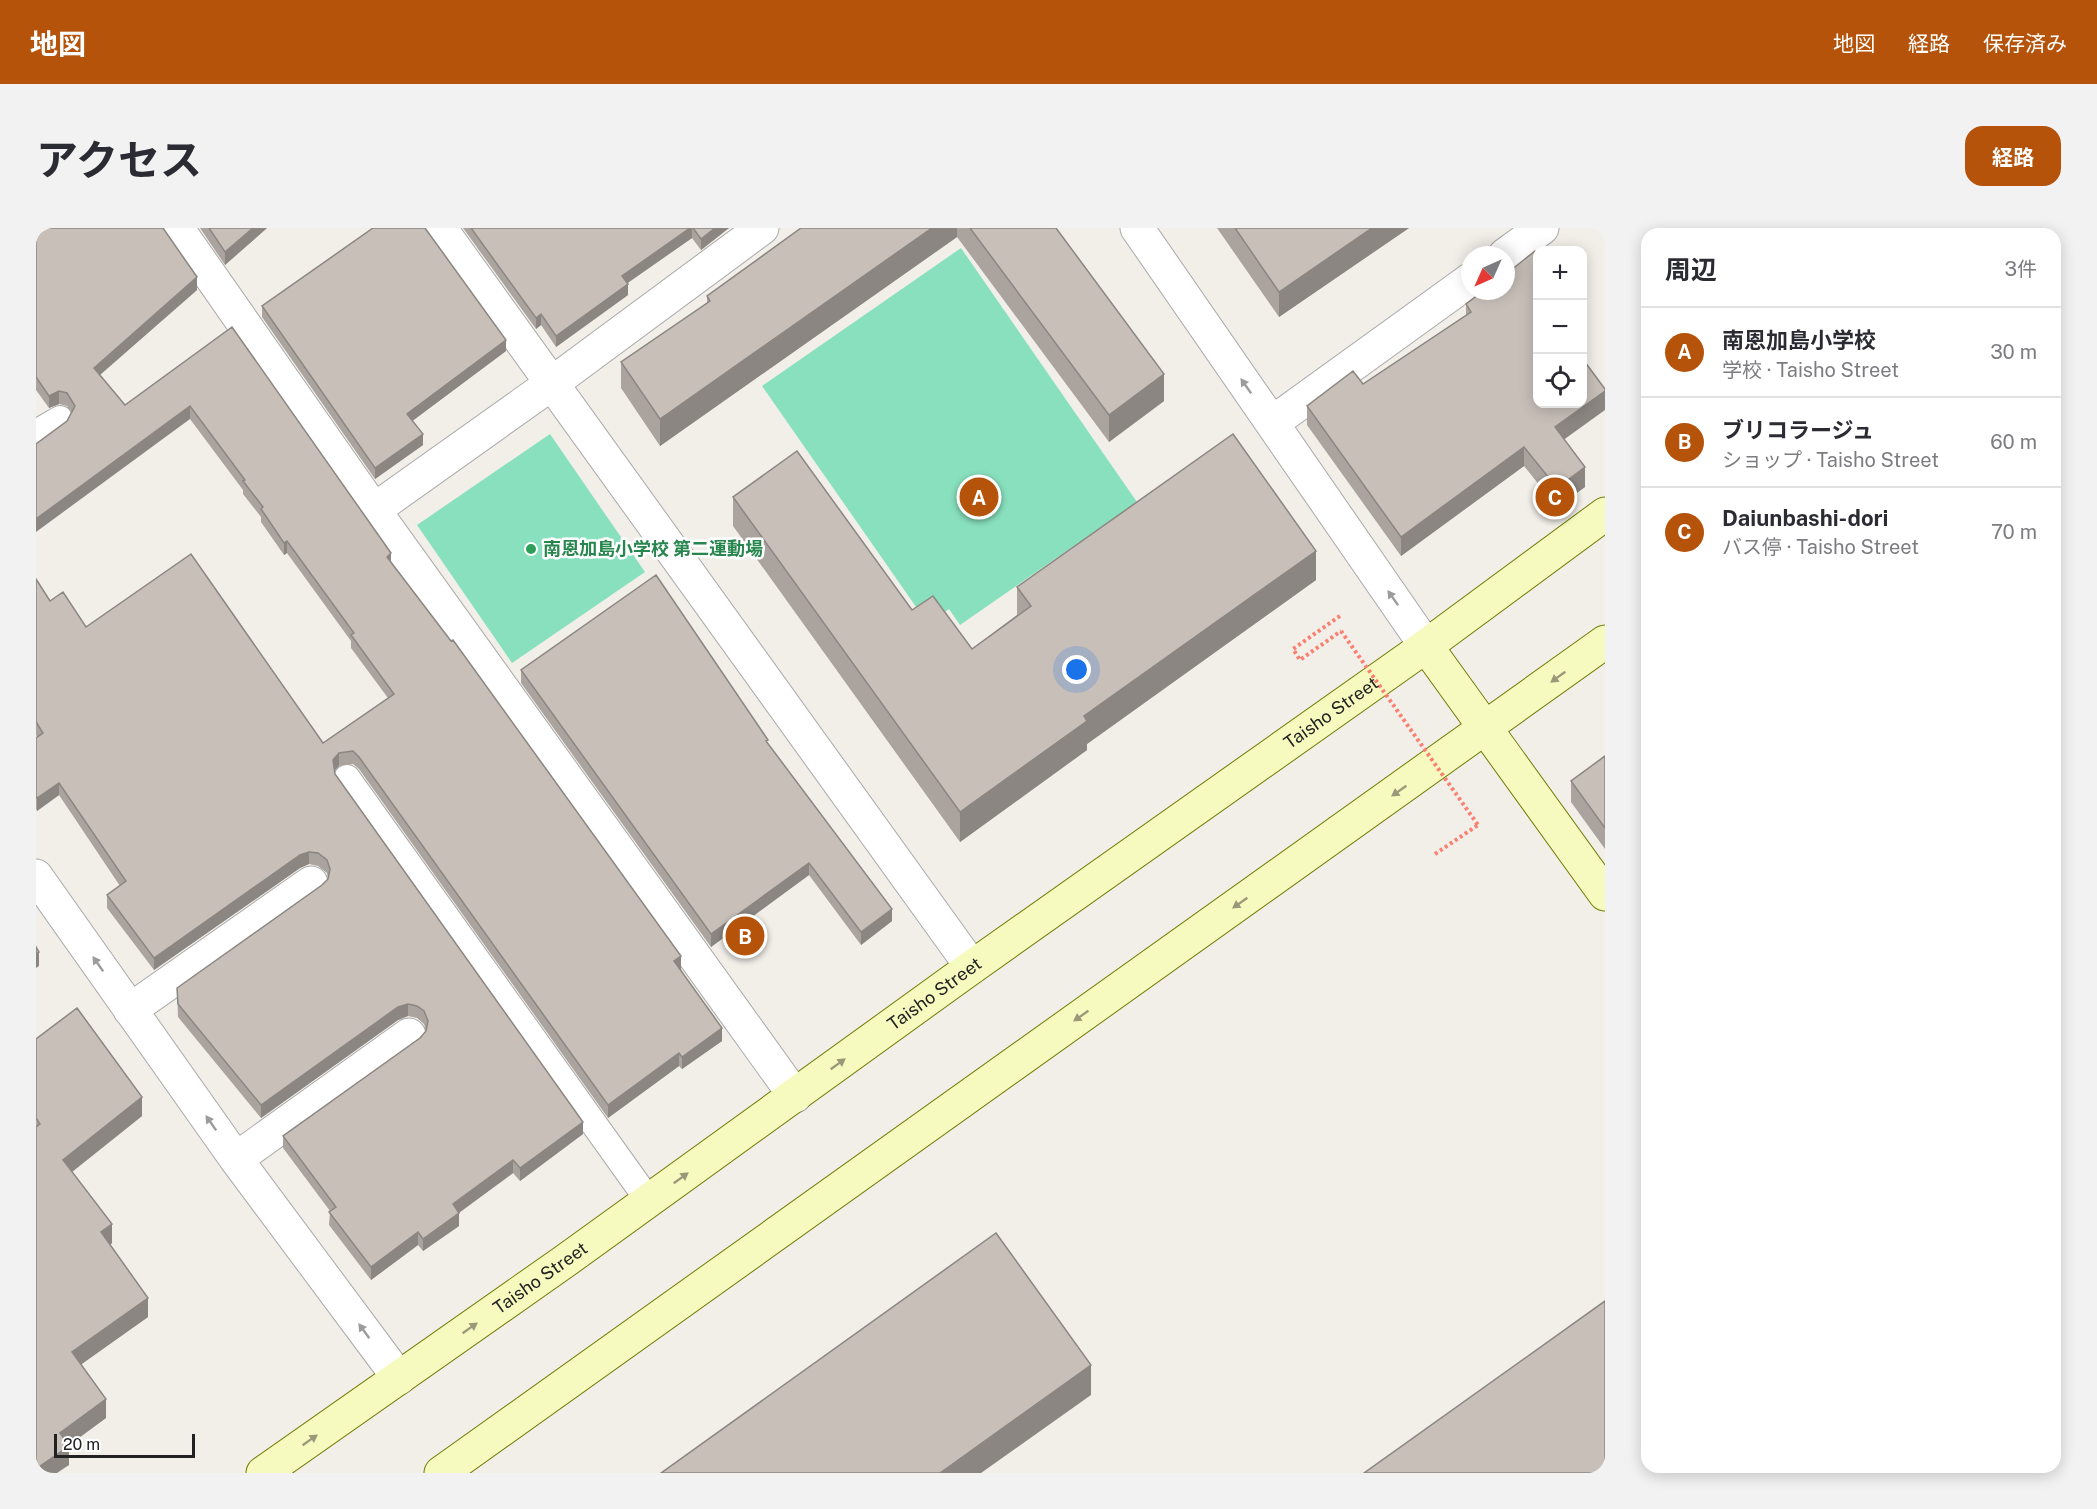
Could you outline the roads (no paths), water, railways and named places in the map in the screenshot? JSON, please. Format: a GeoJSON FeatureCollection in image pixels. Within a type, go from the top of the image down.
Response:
{"type":"FeatureCollection","features":[{"type":"Feature","properties":{"kind":"main road","name":"Taisho Street"},"geometry":{"type":"LineString","coordinates":[[262,1473],[649,1201],[972,967],[1426,646],[1605,514]]}},
{"type":"Feature","properties":{"kind":"main road"},"geometry":{"type":"LineString","coordinates":[[441,1473],[1605,642]]}},
{"type":"Feature","properties":{"kind":"main road"},"geometry":{"type":"LineString","coordinates":[[1426,646],[1605,894]]}},
{"type":"Feature","properties":{"kind":"street"},"geometry":{"type":"LineString","coordinates":[[177,228],[374,510],[795,1096]]}},
{"type":"Feature","properties":{"kind":"street"},"geometry":{"type":"LineString","coordinates":[[440,228],[972,967]]}},
{"type":"Feature","properties":{"kind":"street"},"geometry":{"type":"LineString","coordinates":[[374,510],[551,384],[762,228]]}},
{"type":"Feature","properties":{"kind":"street"},"geometry":{"type":"LineString","coordinates":[[1137,228],[1426,646]]}},
{"type":"Feature","properties":{"kind":"street"},"geometry":{"type":"LineString","coordinates":[[1515,247],[1542,228]]}},
{"type":"Feature","properties":{"kind":"street"},"geometry":{"type":"LineString","coordinates":[[1272,423],[1461,286]]}},
{"type":"Feature","properties":{"kind":"street"},"geometry":{"type":"LineString","coordinates":[[36,876],[237,1159],[399,1378]]}},
{"type":"Feature","properties":{"kind":"street"},"geometry":{"type":"LineString","coordinates":[[130,1010],[312,883]]}},
{"type":"Feature","properties":{"kind":"street"},"geometry":{"type":"LineString","coordinates":[[237,1159],[409,1035]]}},
{"type":"Feature","properties":{"kind":"lane"},"geometry":{"type":"LineString","coordinates":[[36,433],[60,419]]}},
{"type":"Feature","properties":{"kind":"lane"},"geometry":{"type":"LineString","coordinates":[[347,778],[649,1201]]}},
{"type":"Feature","properties":{"kind":"place","name":"南恩加島小学校"},"geometry":{"type":"Point","coordinates":[979,497]}},
{"type":"Feature","properties":{"kind":"place","name":"Daiunbashi-dori"},"geometry":{"type":"Point","coordinates":[1555,497]}},
{"type":"Feature","properties":{"kind":"place","name":"南恩加島小学校 第二運動場"},"geometry":{"type":"Point","coordinates":[531,549]}},
{"type":"Feature","properties":{"kind":"place","name":"ブリコラージュ"},"geometry":{"type":"Point","coordinates":[745,936]}}]}
